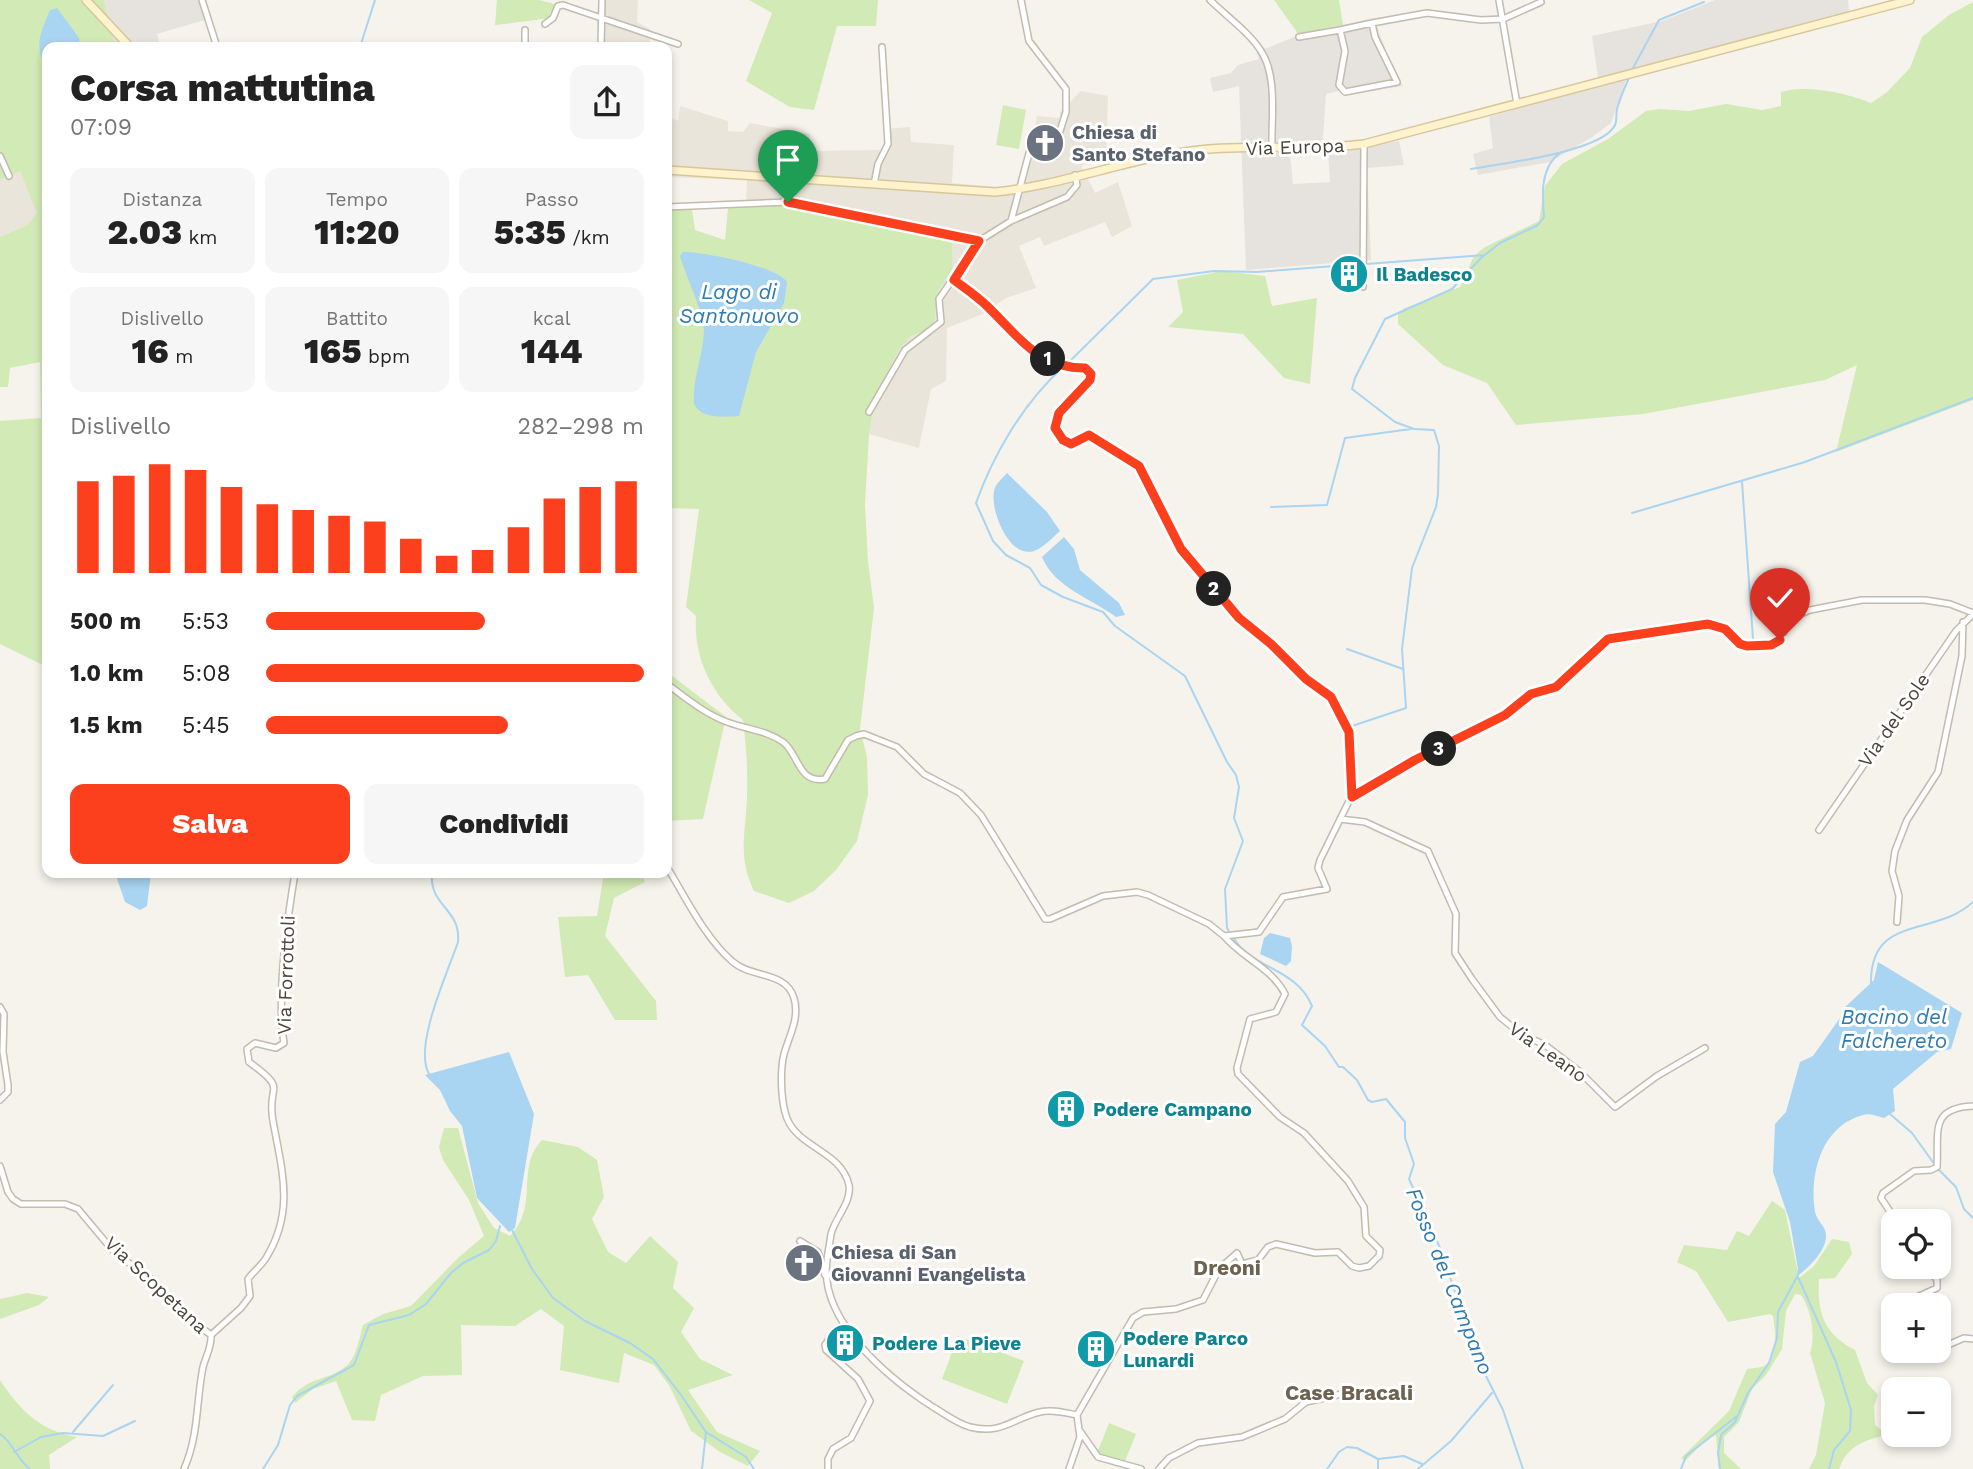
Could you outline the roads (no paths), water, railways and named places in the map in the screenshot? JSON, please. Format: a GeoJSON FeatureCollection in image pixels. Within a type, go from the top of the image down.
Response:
{"type":"FeatureCollection","features":[{"type":"Feature","properties":{"kind":"main road"},"geometry":{"type":"LineString","coordinates":[[86,0],[125,42]]}},
{"type":"Feature","properties":{"kind":"main road","name":"Via Europa"},"geometry":{"type":"LineString","coordinates":[[672,170],[995,192],[1018,190],[1075,175],[1202,150],[1364,144],[1910,0]]}},
{"type":"Feature","properties":{"kind":"street"},"geometry":{"type":"LineString","coordinates":[[202,0],[215,42]]}},
{"type":"Feature","properties":{"kind":"street"},"geometry":{"type":"LineString","coordinates":[[601,42],[602,0]]}},
{"type":"Feature","properties":{"kind":"street"},"geometry":{"type":"LineString","coordinates":[[1010,221],[1032,142],[1038,135],[1050,137],[1059,134],[1066,111],[1066,89],[1029,41],[1021,0]]}},
{"type":"Feature","properties":{"kind":"street"},"geometry":{"type":"LineString","coordinates":[[1210,0],[1261,50],[1267,64],[1271,82],[1272,149]]}},
{"type":"Feature","properties":{"kind":"street"},"geometry":{"type":"LineString","coordinates":[[1499,0],[1517,104]]}},
{"type":"Feature","properties":{"kind":"street"},"geometry":{"type":"LineString","coordinates":[[1299,37],[1427,13],[1481,20],[1503,19],[1541,2]]}},
{"type":"Feature","properties":{"kind":"street"},"geometry":{"type":"LineString","coordinates":[[545,24],[551,21],[561,4],[671,42]]}},
{"type":"Feature","properties":{"kind":"street"},"geometry":{"type":"LineString","coordinates":[[1340,30],[1345,51],[1340,88],[1349,92],[1395,84],[1397,78],[1375,37],[1372,23]]}},
{"type":"Feature","properties":{"kind":"street"},"geometry":{"type":"LineString","coordinates":[[524,42],[525,30]]}},
{"type":"Feature","properties":{"kind":"street"},"geometry":{"type":"LineString","coordinates":[[672,42],[677,44]]}},
{"type":"Feature","properties":{"kind":"street"},"geometry":{"type":"LineString","coordinates":[[874,184],[878,164],[888,144],[883,47]]}},
{"type":"Feature","properties":{"kind":"street"},"geometry":{"type":"LineString","coordinates":[[1363,287],[1364,144]]}},
{"type":"Feature","properties":{"kind":"street"},"geometry":{"type":"LineString","coordinates":[[0,156],[9,176]]}},
{"type":"Feature","properties":{"kind":"street"},"geometry":{"type":"LineString","coordinates":[[869,412],[905,350],[941,322],[939,299],[979,241],[1010,221],[1067,197],[1077,185],[1075,175]]}},
{"type":"Feature","properties":{"kind":"street"},"geometry":{"type":"LineString","coordinates":[[672,207],[788,202],[979,241]]}},
{"type":"Feature","properties":{"kind":"street"},"geometry":{"type":"LineString","coordinates":[[954,280],[987,306],[1032,353],[1065,366],[1085,368],[1091,374],[1090,380],[1059,413],[1055,428],[1058,434],[1071,444],[1089,435],[1134,461],[1147,479],[1181,549],[1239,618],[1271,644],[1306,679],[1328,694],[1349,732],[1352,797]]}},
{"type":"Feature","properties":{"kind":"street"},"geometry":{"type":"LineString","coordinates":[[1224,936],[1259,932],[1283,897],[1327,889],[1318,869],[1352,797],[1415,760],[1505,715],[1531,694],[1556,687],[1608,639],[1708,624],[1725,629],[1744,645],[1769,646],[1779,641],[1791,618],[1829,605],[1862,600],[1925,600],[1950,604],[1973,613]]}},
{"type":"Feature","properties":{"kind":"street","name":"Via del Sole"},"geometry":{"type":"LineString","coordinates":[[1819,830],[1964,622],[1973,613]]}},
{"type":"Feature","properties":{"kind":"street"},"geometry":{"type":"LineString","coordinates":[[1897,922],[1899,896],[1892,871],[1895,851],[1907,820],[1938,772],[1962,656],[1964,622]]}},
{"type":"Feature","properties":{"kind":"street"},"geometry":{"type":"LineString","coordinates":[[672,688],[699,708],[722,720],[752,727],[784,742],[802,772],[820,780],[825,779],[848,740],[856,736],[864,734],[897,747],[924,774],[960,793],[981,815],[1045,919],[1103,895],[1137,892],[1149,895],[1209,924],[1231,945],[1275,977],[1285,994],[1276,1012],[1257,1015],[1247,1024],[1238,1074],[1280,1117],[1304,1133],[1348,1181],[1364,1207],[1365,1231],[1380,1250],[1379,1256],[1369,1266],[1359,1268],[1352,1266],[1334,1251],[1315,1253],[1276,1244],[1268,1247],[1258,1260],[1242,1264],[1237,1253],[1220,1269],[1203,1300],[1176,1309],[1143,1312],[1133,1318],[1077,1415],[1080,1432],[1098,1457],[1141,1469]]}},
{"type":"Feature","properties":{"kind":"street","name":"Via Leano"},"geometry":{"type":"LineString","coordinates":[[1340,819],[1365,822],[1428,851],[1455,914],[1455,953],[1500,1017],[1521,1034],[1545,1045],[1580,1072],[1615,1107],[1657,1076],[1705,1048]]}},
{"type":"Feature","properties":{"kind":"street"},"geometry":{"type":"LineString","coordinates":[[672,875],[710,936],[734,964],[785,983],[793,996],[795,1009],[792,1033],[784,1055],[785,1114],[805,1143],[841,1166],[848,1183],[849,1193],[832,1233],[826,1263],[830,1291]]}},
{"type":"Feature","properties":{"kind":"street","name":"Via Forrottoli"},"geometry":{"type":"LineString","coordinates":[[211,1335],[241,1308],[250,1296],[248,1279],[267,1256],[285,1202],[283,1170],[271,1109],[275,1089],[270,1077],[250,1062],[247,1049],[255,1043],[276,1048],[284,1043],[282,1003],[286,921],[294,878]]}},
{"type":"Feature","properties":{"kind":"street"},"geometry":{"type":"LineString","coordinates":[[0,1007],[4,1014],[3,1052],[8,1092],[0,1100]]}},
{"type":"Feature","properties":{"kind":"street"},"geometry":{"type":"LineString","coordinates":[[1888,1209],[1881,1198],[1884,1193],[1914,1171],[1937,1167],[1940,1120],[1947,1110],[1973,1106]]}},
{"type":"Feature","properties":{"kind":"street","name":"Via Scopetana"},"geometry":{"type":"LineString","coordinates":[[0,1166],[13,1199],[21,1204],[65,1205],[78,1209],[114,1252],[151,1279],[178,1310],[211,1335],[212,1340],[204,1365],[199,1416],[184,1469]]}},
{"type":"Feature","properties":{"kind":"street"},"geometry":{"type":"LineString","coordinates":[[800,1241],[818,1252],[844,1326],[868,1357],[911,1393],[958,1423],[983,1429],[996,1428],[1042,1411],[1077,1415]]}},
{"type":"Feature","properties":{"kind":"street"},"geometry":{"type":"LineString","coordinates":[[1926,1293],[1937,1288],[1936,1279]]}},
{"type":"Feature","properties":{"kind":"street"},"geometry":{"type":"LineString","coordinates":[[828,1469],[828,1459],[833,1449],[848,1441],[870,1401],[858,1379],[826,1350],[825,1345],[834,1332],[844,1326]]}},
{"type":"Feature","properties":{"kind":"street"},"geometry":{"type":"LineString","coordinates":[[1951,1344],[1964,1338],[1973,1339]]}},
{"type":"Feature","properties":{"kind":"street"},"geometry":{"type":"LineString","coordinates":[[1159,1469],[1169,1458],[1198,1443],[1242,1437],[1284,1419],[1306,1402],[1346,1393],[1363,1395]]}},
{"type":"Feature","properties":{"kind":"street"},"geometry":{"type":"LineString","coordinates":[[1069,1469],[1080,1432]]}},
{"type":"Feature","properties":{"kind":"water"},"geometry":{"type":"Polygon","coordinates":[[[57,8],[79,42],[42,42],[42,58],[40,41],[50,10],[57,8]]]}},
{"type":"Feature","properties":{"kind":"water","name":"Lago di Santonuovo"},"geometry":{"type":"Polygon","coordinates":[[[683,252],[707,254],[755,265],[787,282],[784,303],[756,352],[739,416],[707,415],[694,404],[704,328],[680,256],[683,252]]]}},
{"type":"Feature","properties":{"kind":"water"},"geometry":{"type":"Polygon","coordinates":[[[1007,473],[1047,512],[1060,531],[1034,551],[1017,548],[1009,541],[998,520],[994,491],[1007,473]]]}},
{"type":"Feature","properties":{"kind":"water"},"geometry":{"type":"Polygon","coordinates":[[[1064,537],[1074,549],[1080,570],[1119,603],[1125,615],[1116,617],[1055,577],[1042,557],[1064,537]]]}},
{"type":"Feature","properties":{"kind":"water"},"geometry":{"type":"Polygon","coordinates":[[[117,878],[150,878],[147,906],[140,910],[125,902],[117,878]]]}},
{"type":"Feature","properties":{"kind":"water"},"geometry":{"type":"Polygon","coordinates":[[[1270,933],[1290,938],[1291,961],[1286,966],[1260,954],[1264,938],[1270,933]]]}},
{"type":"Feature","properties":{"kind":"water","name":"Bacino del Falchereto"},"geometry":{"type":"Polygon","coordinates":[[[1878,962],[1962,1013],[1951,1049],[1937,1052],[1893,1089],[1895,1111],[1884,1118],[1865,1114],[1849,1121],[1828,1141],[1816,1168],[1814,1183],[1815,1212],[1826,1232],[1825,1242],[1817,1258],[1799,1275],[1790,1222],[1773,1172],[1775,1124],[1786,1112],[1800,1062],[1813,1056],[1840,1018],[1842,1010],[1874,980],[1878,962]]]}},
{"type":"Feature","properties":{"kind":"water"},"geometry":{"type":"Polygon","coordinates":[[[509,1052],[534,1114],[515,1228],[509,1232],[477,1198],[462,1126],[450,1111],[440,1090],[425,1075],[509,1052]]]}},
{"type":"Feature","properties":{"kind":"waterway"},"geometry":{"type":"LineString","coordinates":[[362,42],[375,0]]}},
{"type":"Feature","properties":{"kind":"waterway"},"geometry":{"type":"LineString","coordinates":[[1633,68],[1659,20],[1704,2]]}},
{"type":"Feature","properties":{"kind":"waterway"},"geometry":{"type":"LineString","coordinates":[[1471,169],[1549,155],[1591,143],[1615,125],[1618,105],[1629,78]]}},
{"type":"Feature","properties":{"kind":"waterway"},"geometry":{"type":"LineString","coordinates":[[1349,727],[1406,708],[1402,649],[1412,568],[1436,507],[1439,446],[1434,430],[1414,429],[1395,422],[1352,389],[1355,378],[1385,319],[1452,289],[1481,258],[1500,243],[1538,225],[1544,217],[1543,190],[1546,173],[1549,165],[1561,152]]}},
{"type":"Feature","properties":{"kind":"waterway","name":"Fosso del Campano"},"geometry":{"type":"LineString","coordinates":[[1366,264],[1485,255]]}},
{"type":"Feature","properties":{"kind":"waterway","name":"Fosso del Campano"},"geometry":{"type":"LineString","coordinates":[[1067,364],[1153,279],[1214,271],[1257,272],[1360,264]]}},
{"type":"Feature","properties":{"kind":"waterway","name":"Fosso del Campano"},"geometry":{"type":"LineString","coordinates":[[1062,368],[1035,397],[1011,430],[976,503],[993,541],[1006,555],[1030,568],[1041,585],[1063,597],[1103,612],[1115,626],[1185,676],[1236,775],[1239,787],[1234,818],[1243,841],[1225,889],[1227,928],[1230,933]]}},
{"type":"Feature","properties":{"kind":"waterway"},"geometry":{"type":"LineString","coordinates":[[1632,513],[1805,462],[1973,398]]}},
{"type":"Feature","properties":{"kind":"waterway"},"geometry":{"type":"LineString","coordinates":[[1271,507],[1327,505],[1345,438],[1411,429]]}},
{"type":"Feature","properties":{"kind":"waterway"},"geometry":{"type":"LineString","coordinates":[[1742,482],[1753,639]]}},
{"type":"Feature","properties":{"kind":"waterway"},"geometry":{"type":"LineString","coordinates":[[1347,649],[1403,669]]}},
{"type":"Feature","properties":{"kind":"waterway"},"geometry":{"type":"LineString","coordinates":[[429,1074],[425,1062],[425,1046],[440,990],[458,942],[455,922],[435,893],[432,878]]}},
{"type":"Feature","properties":{"kind":"waterway"},"geometry":{"type":"LineString","coordinates":[[1871,985],[1873,962],[1881,947],[1892,937],[1958,913],[1973,902]]}},
{"type":"Feature","properties":{"kind":"waterway","name":"Fosso del Campano"},"geometry":{"type":"LineString","coordinates":[[1233,937],[1251,956],[1296,983],[1312,1006],[1302,1025],[1325,1046],[1339,1067],[1343,1067],[1357,1080],[1368,1100],[1372,1102],[1386,1099],[1405,1122],[1405,1138],[1414,1164],[1409,1179],[1441,1250],[1470,1337],[1503,1410],[1523,1469]]}},
{"type":"Feature","properties":{"kind":"waterway"},"geometry":{"type":"LineString","coordinates":[[1890,1114],[1912,1133],[1935,1165]]}},
{"type":"Feature","properties":{"kind":"waterway"},"geometry":{"type":"LineString","coordinates":[[1938,1169],[1956,1187],[1964,1209],[1973,1218]]}},
{"type":"Feature","properties":{"kind":"waterway"},"geometry":{"type":"LineString","coordinates":[[263,1469],[278,1445],[290,1405],[297,1396],[354,1365],[369,1325],[409,1315],[426,1304],[451,1273],[463,1263],[489,1250],[496,1241],[500,1226]]}},
{"type":"Feature","properties":{"kind":"waterway"},"geometry":{"type":"LineString","coordinates":[[512,1230],[532,1269],[553,1298],[585,1321],[630,1343],[653,1359],[706,1432],[702,1469]]}},
{"type":"Feature","properties":{"kind":"waterway"},"geometry":{"type":"LineString","coordinates":[[1720,1469],[1718,1453],[1721,1435],[1735,1422],[1748,1393],[1769,1363],[1777,1338],[1778,1312],[1798,1275],[1799,1267]]}},
{"type":"Feature","properties":{"kind":"waterway"},"geometry":{"type":"LineString","coordinates":[[1798,1277],[1836,1362],[1851,1410],[1850,1431],[1834,1450],[1829,1469]]}},
{"type":"Feature","properties":{"kind":"waterway"},"geometry":{"type":"LineString","coordinates":[[73,1432],[113,1385]]}},
{"type":"Feature","properties":{"kind":"waterway"},"geometry":{"type":"LineString","coordinates":[[1418,1469],[1451,1441],[1492,1393]]}},
{"type":"Feature","properties":{"kind":"waterway"},"geometry":{"type":"LineString","coordinates":[[1681,1469],[1686,1456],[1737,1416]]}},
{"type":"Feature","properties":{"kind":"waterway"},"geometry":{"type":"LineString","coordinates":[[14,1452],[41,1437],[63,1433],[103,1436],[135,1421]]}},
{"type":"Feature","properties":{"kind":"waterway"},"geometry":{"type":"LineString","coordinates":[[706,1432],[746,1457],[754,1469]]}},
{"type":"Feature","properties":{"kind":"waterway"},"geometry":{"type":"LineString","coordinates":[[0,1434],[30,1469]]}},
{"type":"Feature","properties":{"kind":"waterway"},"geometry":{"type":"LineString","coordinates":[[1327,1469],[1339,1452],[1347,1447],[1357,1448],[1378,1459],[1404,1456],[1422,1464]]}},
{"type":"Feature","properties":{"kind":"waterway"},"geometry":{"type":"LineString","coordinates":[[1378,1460],[1378,1469]]}},
{"type":"Feature","properties":{"kind":"place","name":"Chiesa di Santo Stefano"},"geometry":{"type":"Point","coordinates":[1045,143]}},
{"type":"Feature","properties":{"kind":"place","name":"Il Badesco"},"geometry":{"type":"Point","coordinates":[1349,274]}},
{"type":"Feature","properties":{"kind":"place","name":"Podere Campano"},"geometry":{"type":"Point","coordinates":[1066,1109]}},
{"type":"Feature","properties":{"kind":"place","name":"Chiesa di San Giovanni Evangelista"},"geometry":{"type":"Point","coordinates":[804,1263]}},
{"type":"Feature","properties":{"kind":"place","name":"Podere La Pieve"},"geometry":{"type":"Point","coordinates":[845,1343]}},
{"type":"Feature","properties":{"kind":"place","name":"Podere Parco Lunardi"},"geometry":{"type":"Point","coordinates":[1096,1349]}},
{"type":"Feature","properties":{"kind":"district","name":"Dreoni"},"geometry":{"type":"Point","coordinates":[1227,1267]}},
{"type":"Feature","properties":{"kind":"district","name":"Case Bracali"},"geometry":{"type":"Point","coordinates":[1349,1392]}}]}
